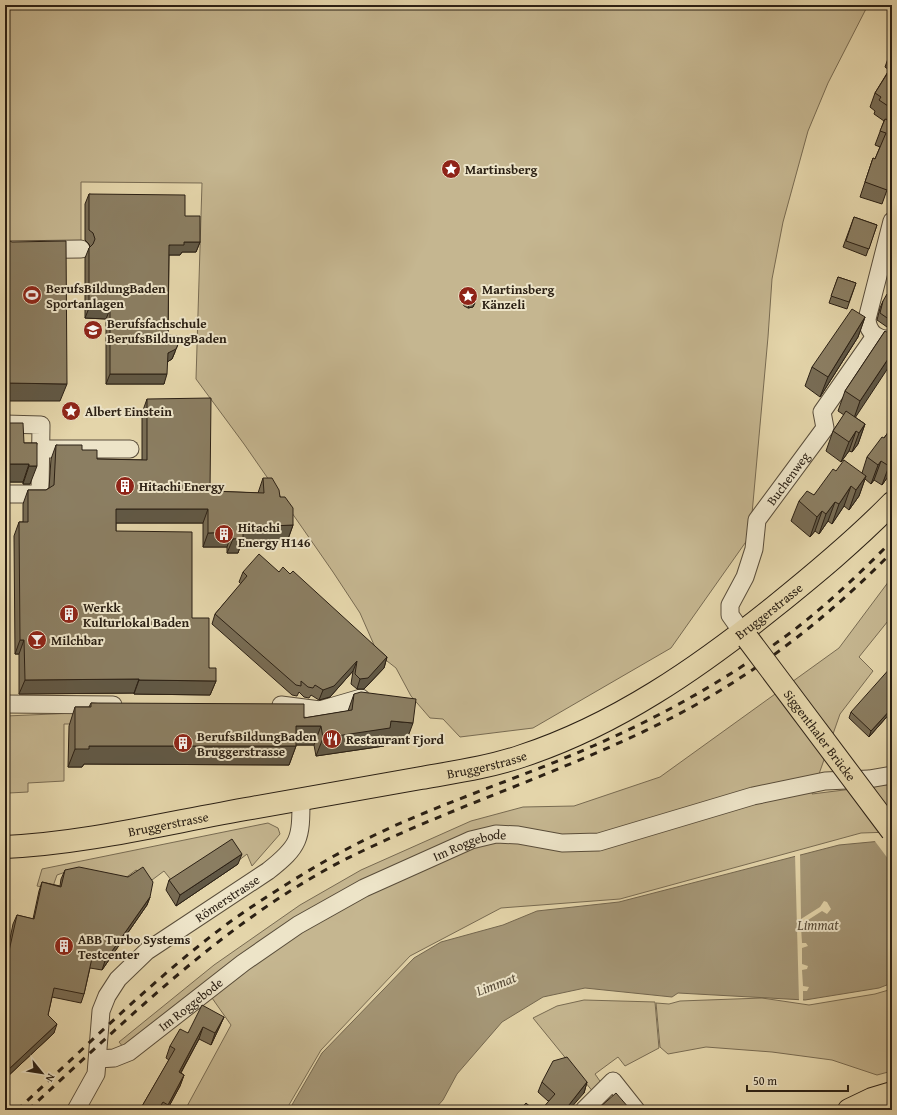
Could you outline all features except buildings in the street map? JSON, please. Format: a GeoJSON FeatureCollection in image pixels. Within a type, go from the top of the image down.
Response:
{"type":"FeatureCollection","features":[{"type":"Feature","properties":{"kind":"main road","name":"Bruggerstrasse"},"geometry":{"type":"LineString","coordinates":[[5,847],[60,842],[131,831],[459,771],[522,756],[609,720],[745,635],[837,556],[892,503]]}},
{"type":"Feature","properties":{"kind":"main road","name":"Siggenthaler Brücke"},"geometry":{"type":"LineString","coordinates":[[745,635],[892,831]]}},
{"type":"Feature","properties":{"kind":"main road"},"geometry":{"type":"LineString","coordinates":[[849,1110],[892,1093]]}},
{"type":"Feature","properties":{"kind":"street"},"geometry":{"type":"LineString","coordinates":[[892,221],[867,314],[868,328],[875,336],[885,339],[892,339]]}},
{"type":"Feature","properties":{"kind":"street"},"geometry":{"type":"LineString","coordinates":[[5,250],[82,249]]}},
{"type":"Feature","properties":{"kind":"street","name":"Buchenweg"},"geometry":{"type":"LineString","coordinates":[[745,635],[730,615],[730,605],[745,577],[754,549],[758,520],[825,428],[822,412],[875,336]]}},
{"type":"Feature","properties":{"kind":"street"},"geometry":{"type":"LineString","coordinates":[[5,424],[41,425],[40,494],[5,494]]}},
{"type":"Feature","properties":{"kind":"street"},"geometry":{"type":"LineString","coordinates":[[41,449],[130,449]]}},
{"type":"Feature","properties":{"kind":"street"},"geometry":{"type":"LineString","coordinates":[[265,705],[292,705],[320,710],[361,698]]}},
{"type":"Feature","properties":{"kind":"street"},"geometry":{"type":"LineString","coordinates":[[5,704],[132,705]]}},
{"type":"Feature","properties":{"kind":"street","name":"Im Roggebode"},"geometry":{"type":"LineString","coordinates":[[98,1059],[114,1058],[129,1052],[242,963],[315,915],[364,888],[471,840],[496,834],[518,835],[562,843],[599,842],[753,796],[825,781],[869,779],[892,775]]}},
{"type":"Feature","properties":{"kind":"street","name":"Römerstrasse"},"geometry":{"type":"LineString","coordinates":[[76,1110],[94,1078],[98,1059],[102,1011],[106,996],[118,979],[147,951],[268,871],[286,857],[296,845],[299,836],[301,800]]}},
{"type":"Feature","properties":{"kind":"street"},"geometry":{"type":"LineString","coordinates":[[584,1110],[613,1081],[636,1110]]}},
{"type":"Feature","properties":{"kind":"shaded area"},"geometry":{"type":"Polygon","coordinates":[[[5,5],[868,5],[828,83],[808,131],[783,222],[772,279],[750,536],[671,648],[533,728],[460,737],[443,719],[430,718],[411,696],[396,668],[378,654],[360,613],[333,572],[244,444],[196,379],[202,183],[81,182],[81,249],[5,250],[5,5]]]}},
{"type":"Feature","properties":{"kind":"shaded area"},"geometry":{"type":"Polygon","coordinates":[[[892,577],[892,616],[859,657],[873,671],[840,714],[812,794],[892,784],[892,832],[861,833],[620,899],[501,908],[410,956],[321,1050],[286,1110],[185,1110],[231,1025],[205,988],[124,1048],[119,1042],[214,965],[300,905],[361,870],[471,821],[523,807],[574,806],[660,777],[839,648],[892,577]]]}},
{"type":"Feature","properties":{"kind":"shaded area"},"geometry":{"type":"Polygon","coordinates":[[[76,713],[77,724],[64,724],[64,781],[28,783],[28,792],[9,793],[6,716],[76,713]]]}},
{"type":"Feature","properties":{"kind":"shaded area"},"geometry":{"type":"Polygon","coordinates":[[[268,823],[278,828],[280,834],[252,866],[247,854],[238,861],[172,881],[164,871],[152,880],[136,870],[124,879],[74,869],[57,875],[52,889],[37,886],[42,869],[268,823]]]}},
{"type":"Feature","properties":{"kind":"shaded area"},"geometry":{"type":"Polygon","coordinates":[[[892,989],[892,1071],[877,1075],[832,1060],[772,1052],[706,1047],[668,1054],[660,1047],[656,1003],[669,1004],[680,1001],[762,998],[809,1005],[875,994],[892,989]]]}},
{"type":"Feature","properties":{"kind":"shaded area"},"geometry":{"type":"Polygon","coordinates":[[[584,1000],[655,1002],[659,1048],[625,1066],[618,1057],[595,1074],[602,1084],[594,1093],[533,1018],[557,1006],[584,1000]]]}},
{"type":"Feature","properties":{"kind":"water","name":"Limmat"},"geometry":{"type":"Polygon","coordinates":[[[892,840],[892,983],[879,988],[805,1000],[678,993],[672,997],[585,988],[543,997],[502,1022],[457,1074],[443,1100],[434,1110],[289,1110],[322,1053],[414,958],[441,942],[503,925],[537,911],[619,902],[839,845],[892,840]]]}},
{"type":"Feature","properties":{"kind":"pier"},"geometry":{"type":"Polygon","coordinates":[[[892,838],[892,864],[874,840],[892,838]]]}},
{"type":"Feature","properties":{"kind":"pier"},"geometry":{"type":"Polygon","coordinates":[[[800,853],[801,919],[820,907],[824,901],[827,902],[831,909],[827,914],[822,911],[808,920],[807,926],[801,927],[802,943],[806,943],[808,946],[802,948],[802,964],[808,966],[807,969],[802,970],[803,986],[809,987],[807,991],[803,991],[803,1001],[799,1001],[795,854],[800,853]]]}},
{"type":"Feature","properties":{"kind":"railway"},"geometry":{"type":"LineString","coordinates":[[17,1110],[120,1014],[172,968],[199,945],[266,897],[320,864],[365,840],[429,811],[561,760],[593,746],[694,696],[767,650],[803,623],[842,589],[892,541]]}},
{"type":"Feature","properties":{"kind":"railway"},"geometry":{"type":"LineString","coordinates":[[28,1110],[139,1008],[216,943],[257,913],[298,886],[342,861],[383,841],[594,754],[636,735],[707,699],[764,662],[791,642],[843,599],[892,552]]}},
{"type":"Feature","properties":{"kind":"place","name":"Martinsberg"},"geometry":{"type":"Point","coordinates":[451,169]}},
{"type":"Feature","properties":{"kind":"place","name":"BerufsBildungBaden Sportanlagen"},"geometry":{"type":"Point","coordinates":[32,295]}},
{"type":"Feature","properties":{"kind":"place","name":"Martinsberg Känzeli"},"geometry":{"type":"Point","coordinates":[468,296]}},
{"type":"Feature","properties":{"kind":"place","name":"Berufsfachschule BerufsBildungBaden"},"geometry":{"type":"Point","coordinates":[93,330]}},
{"type":"Feature","properties":{"kind":"place","name":"Albert Einstein"},"geometry":{"type":"Point","coordinates":[71,411]}},
{"type":"Feature","properties":{"kind":"place","name":"Hitachi Energy"},"geometry":{"type":"Point","coordinates":[125,486]}},
{"type":"Feature","properties":{"kind":"place","name":"Hitachi Energy H146"},"geometry":{"type":"Point","coordinates":[224,534]}},
{"type":"Feature","properties":{"kind":"place","name":"Werkk Kulturlokal Baden"},"geometry":{"type":"Point","coordinates":[69,614]}},
{"type":"Feature","properties":{"kind":"place","name":"Milchbar"},"geometry":{"type":"Point","coordinates":[37,640]}},
{"type":"Feature","properties":{"kind":"place","name":"Restaurant Fjord"},"geometry":{"type":"Point","coordinates":[332,739]}},
{"type":"Feature","properties":{"kind":"place","name":"BerufsBildungBaden Bruggerstrasse"},"geometry":{"type":"Point","coordinates":[183,743]}},
{"type":"Feature","properties":{"kind":"place","name":"ABB Turbo Systems Testcenter"},"geometry":{"type":"Point","coordinates":[64,946]}}]}
